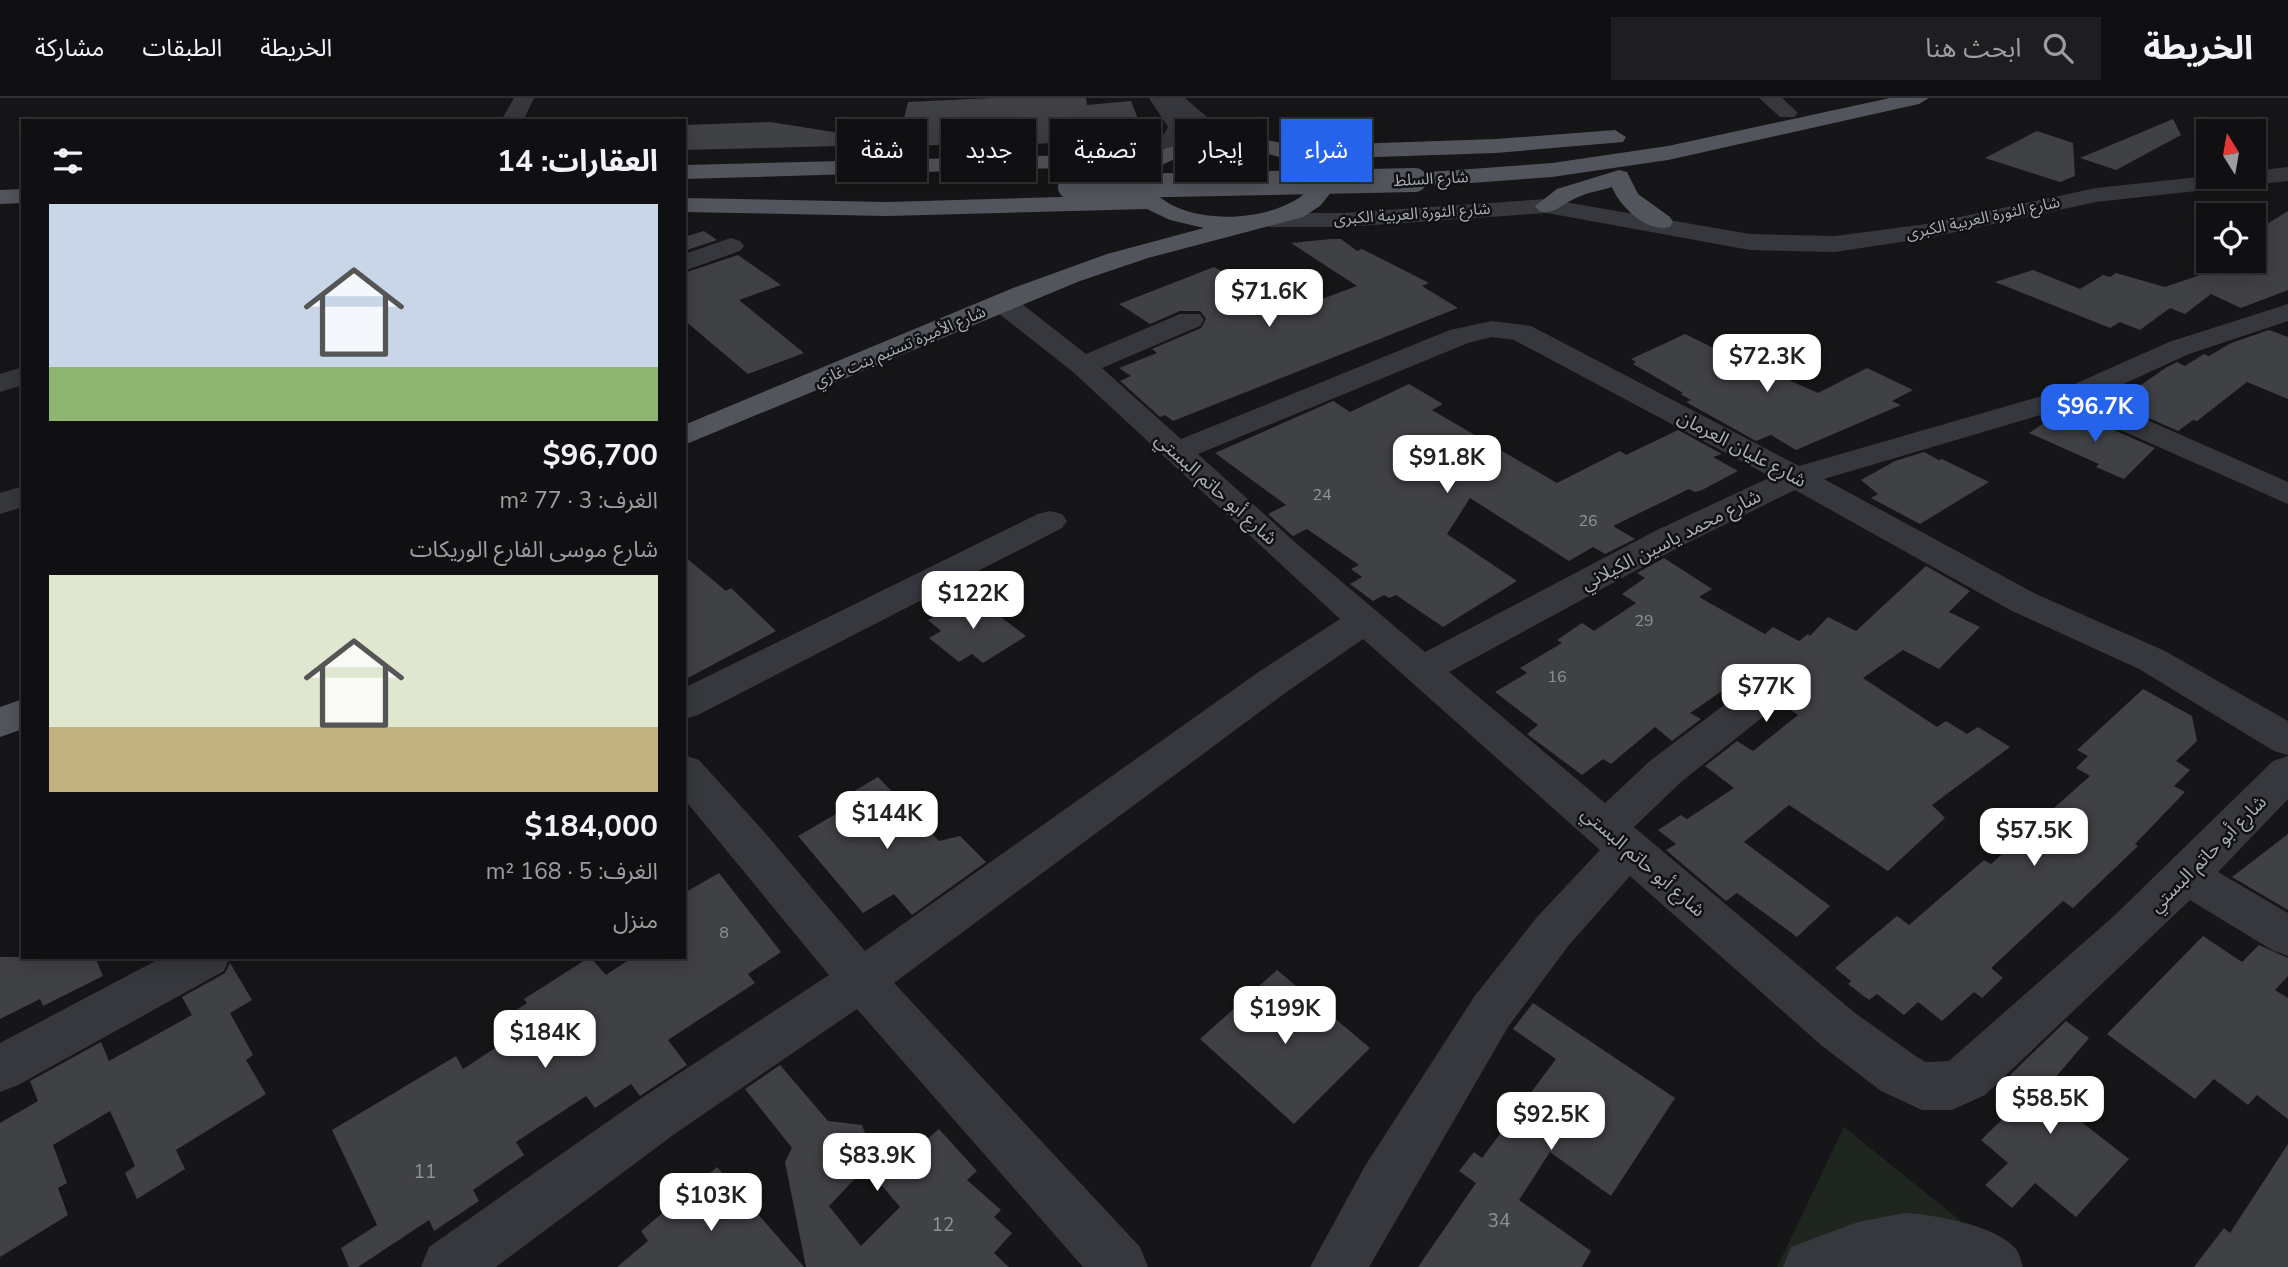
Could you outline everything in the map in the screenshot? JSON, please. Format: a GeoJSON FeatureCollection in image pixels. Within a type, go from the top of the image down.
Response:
{"type":"FeatureCollection","features":[{"type":"Feature","properties":{"kind":"main road","name":"شارع السلط"},"geometry":{"type":"LineString","coordinates":[[1411,175],[1543,159],[1690,133],[1856,98]]}},
{"type":"Feature","properties":{"kind":"main road","name":"شارع السلط"},"geometry":{"type":"LineString","coordinates":[[1161,180],[1552,170],[1725,143],[1919,98]]}},
{"type":"Feature","properties":{"kind":"main road"},"geometry":{"type":"LineString","coordinates":[[1372,150],[1496,146],[1690,133]]}},
{"type":"Feature","properties":{"kind":"main road"},"geometry":{"type":"LineString","coordinates":[[1556,200],[1725,143]]}},
{"type":"Feature","properties":{"kind":"main road"},"geometry":{"type":"LineString","coordinates":[[686,172],[1050,161]]}},
{"type":"Feature","properties":{"kind":"main road"},"geometry":{"type":"LineString","coordinates":[[1619,177],[1628,198],[1669,225]]}},
{"type":"Feature","properties":{"kind":"main road","name":"شارع السلط"},"geometry":{"type":"LineString","coordinates":[[686,179],[1050,182]]}},
{"type":"Feature","properties":{"kind":"main road","name":"شارع السلط"},"geometry":{"type":"LineString","coordinates":[[686,191],[1067,182]]}},
{"type":"Feature","properties":{"kind":"main road"},"geometry":{"type":"LineString","coordinates":[[1138,182],[1141,192],[1158,206]]}},
{"type":"Feature","properties":{"kind":"main road"},"geometry":{"type":"LineString","coordinates":[[1323,182],[1324,186]]}},
{"type":"Feature","properties":{"kind":"main road"},"geometry":{"type":"LineString","coordinates":[[0,187],[21,185]]}},
{"type":"Feature","properties":{"kind":"main road","name":"شارع الأميرة تسنيم بنت غازي"},"geometry":{"type":"LineString","coordinates":[[686,435],[1071,275],[1181,239],[1263,221],[1310,206],[1317,200],[1324,186]]}},
{"type":"Feature","properties":{"kind":"main road"},"geometry":{"type":"LineString","coordinates":[[0,197],[21,196]]}},
{"type":"Feature","properties":{"kind":"main road"},"geometry":{"type":"LineString","coordinates":[[686,205],[887,209],[1158,206],[1197,219],[1263,221]]}},
{"type":"Feature","properties":{"kind":"main road","name":"شارع الأميرة تسنيم بنت غازي"},"geometry":{"type":"LineString","coordinates":[[1117,261],[1150,235],[1159,224],[1158,206]]}},
{"type":"Feature","properties":{"kind":"main road"},"geometry":{"type":"LineString","coordinates":[[0,723],[21,714]]}},
{"type":"Feature","properties":{"kind":"street"},"geometry":{"type":"LineString","coordinates":[[513,119],[524,98]]}},
{"type":"Feature","properties":{"kind":"street"},"geometry":{"type":"LineString","coordinates":[[1769,98],[1787,113]]}},
{"type":"Feature","properties":{"kind":"street"},"geometry":{"type":"LineString","coordinates":[[1168,100],[1197,119]]}},
{"type":"Feature","properties":{"kind":"street"},"geometry":{"type":"LineString","coordinates":[[1161,153],[1179,128],[1168,100]]}},
{"type":"Feature","properties":{"kind":"street","name":"شارع الثورة العربية الكبرى"},"geometry":{"type":"LineString","coordinates":[[1324,186],[1352,200],[1385,207],[1556,200],[1750,242],[1835,244],[1927,231],[2096,195],[2288,174]]}},
{"type":"Feature","properties":{"kind":"street","name":"شارع الثورة العربية الكبرى"},"geometry":{"type":"LineString","coordinates":[[1263,221],[1344,220],[1556,200]]}},
{"type":"Feature","properties":{"kind":"street"},"geometry":{"type":"LineString","coordinates":[[686,262],[731,246]]}},
{"type":"Feature","properties":{"kind":"street","name":"شارع أبو حاتم البستي"},"geometry":{"type":"LineString","coordinates":[[1003,303],[1083,366],[1364,621],[1616,839],[1870,1054],[1922,1086],[1952,1086],[1967,1078],[2188,877],[2288,772]]}},
{"type":"Feature","properties":{"kind":"street","name":"شارع محمد ياسين الكيلاني"},"geometry":{"type":"LineString","coordinates":[[1421,670],[1669,538],[1796,477],[2070,397],[2179,348],[2288,312]]}},
{"type":"Feature","properties":{"kind":"street"},"geometry":{"type":"LineString","coordinates":[[1083,366],[1190,320]]}},
{"type":"Feature","properties":{"kind":"street","name":"شارع عليان العرمان"},"geometry":{"type":"LineString","coordinates":[[1176,452],[1460,336],[1477,331],[1521,332],[1796,477],[2023,602],[2152,660],[2288,740]]}},
{"type":"Feature","properties":{"kind":"street"},"geometry":{"type":"LineString","coordinates":[[0,383],[21,377]]}},
{"type":"Feature","properties":{"kind":"street"},"geometry":{"type":"LineString","coordinates":[[2070,397],[2288,494]]}},
{"type":"Feature","properties":{"kind":"street"},"geometry":{"type":"LineString","coordinates":[[0,504],[21,497]]}},
{"type":"Feature","properties":{"kind":"street"},"geometry":{"type":"LineString","coordinates":[[686,704],[1049,521]]}},
{"type":"Feature","properties":{"kind":"street"},"geometry":{"type":"LineString","coordinates":[[450,1267],[658,1116],[861,981],[1274,681],[1364,621]]}},
{"type":"Feature","properties":{"kind":"street"},"geometry":{"type":"LineString","coordinates":[[1338,1267],[1384,1185],[1491,1012],[1553,931],[1666,771],[1755,703]]}},
{"type":"Feature","properties":{"kind":"street"},"geometry":{"type":"LineString","coordinates":[[686,773],[751,846],[861,981],[1120,1267]]}},
{"type":"Feature","properties":{"kind":"street"},"geometry":{"type":"LineString","coordinates":[[2188,877],[2288,936]]}},
{"type":"Feature","properties":{"kind":"street"},"geometry":{"type":"LineString","coordinates":[[0,1069],[203,959]]}},
{"type":"Feature","properties":{"kind":"street"},"geometry":{"type":"LineString","coordinates":[[1811,1267],[1856,1250],[1900,1240],[1930,1241],[1972,1251],[1995,1267]]}},
{"type":"Feature","properties":{"kind":"shaded area"},"geometry":{"type":"Polygon","coordinates":[[[1844,1127],[2018,1267],[1777,1267],[1844,1127]]]}},
{"type":"Feature","properties":{"kind":"building"},"geometry":{"type":"Polygon","coordinates":[[[992,98],[1086,98],[1087,105],[1131,101],[1138,119],[1050,119],[1050,143],[1036,144],[1036,119],[941,119],[941,145],[927,145],[927,119],[904,119],[908,102],[992,98]]]}},
{"type":"Feature","properties":{"kind":"building"},"geometry":{"type":"Polygon","coordinates":[[[2173,119],[2181,135],[2116,170],[2080,158],[2173,119]]]}},
{"type":"Feature","properties":{"kind":"building"},"geometry":{"type":"Polygon","coordinates":[[[770,122],[837,133],[837,146],[686,150],[686,125],[770,122]]]}},
{"type":"Feature","properties":{"kind":"building"},"geometry":{"type":"Polygon","coordinates":[[[2037,131],[2073,143],[2075,176],[2060,182],[1985,158],[2037,131]]]}},
{"type":"Feature","properties":{"kind":"building"},"geometry":{"type":"Polygon","coordinates":[[[2288,211],[2288,290],[2241,308],[2211,294],[2185,314],[2170,308],[2140,330],[2120,322],[2110,328],[1995,282],[2033,270],[2080,289],[2103,275],[2110,277],[2116,273],[2165,287],[2206,273],[2266,273],[2266,225],[2288,211]]]}},
{"type":"Feature","properties":{"kind":"building"},"geometry":{"type":"Polygon","coordinates":[[[704,231],[717,240],[686,250],[686,236],[704,231]]]}},
{"type":"Feature","properties":{"kind":"building"},"geometry":{"type":"Polygon","coordinates":[[[1341,239],[1357,251],[1362,249],[1429,283],[1422,286],[1458,308],[1173,421],[1165,415],[1160,417],[1120,381],[1131,376],[1119,368],[1157,353],[1152,349],[1201,328],[1206,319],[1200,311],[1180,311],[1150,324],[1119,304],[1214,267],[1295,309],[1357,286],[1291,243],[1341,239]]]}},
{"type":"Feature","properties":{"kind":"building"},"geometry":{"type":"Polygon","coordinates":[[[738,255],[781,285],[739,300],[804,353],[748,374],[686,322],[686,272],[738,255]]]}},
{"type":"Feature","properties":{"kind":"building"},"geometry":{"type":"Polygon","coordinates":[[[2269,330],[2288,337],[2288,399],[2247,382],[2197,421],[2193,420],[2178,431],[2115,403],[2177,362],[2185,366],[2204,354],[2209,356],[2231,343],[2269,330]]]}},
{"type":"Feature","properties":{"kind":"building"},"geometry":{"type":"Polygon","coordinates":[[[1685,334],[1762,372],[1767,370],[1818,393],[1867,368],[1913,390],[1892,401],[1901,405],[1796,450],[1771,435],[1756,441],[1686,402],[1691,400],[1680,394],[1683,393],[1633,364],[1636,362],[1631,359],[1685,334]]]}},
{"type":"Feature","properties":{"kind":"building"},"geometry":{"type":"Polygon","coordinates":[[[1409,384],[1443,404],[1432,410],[1557,483],[1620,451],[1626,455],[1678,430],[1722,454],[1713,457],[1738,471],[1702,490],[1695,492],[1689,489],[1613,526],[1635,539],[1605,554],[1593,547],[1569,561],[1470,498],[1447,534],[1517,581],[1443,627],[1396,595],[1389,598],[1384,595],[1373,601],[1350,584],[1362,577],[1351,569],[1359,565],[1307,529],[1293,536],[1268,514],[1286,505],[1215,453],[1333,401],[1350,412],[1409,384]]]}},
{"type":"Feature","properties":{"kind":"building"},"geometry":{"type":"Polygon","coordinates":[[[2061,412],[2087,423],[2091,420],[2155,448],[2124,479],[2096,467],[2099,464],[2029,433],[2061,412]]]}},
{"type":"Feature","properties":{"kind":"building"},"geometry":{"type":"Polygon","coordinates":[[[1924,452],[1989,482],[1920,524],[1871,498],[1878,494],[1861,480],[1895,461],[1924,452]]]}},
{"type":"Feature","properties":{"kind":"building"},"geometry":{"type":"Polygon","coordinates":[[[686,558],[726,591],[731,588],[776,631],[686,679],[686,558]]]}},
{"type":"Feature","properties":{"kind":"building"},"geometry":{"type":"Polygon","coordinates":[[[1664,558],[1712,589],[1699,597],[1765,634],[1773,627],[1799,641],[1808,634],[1810,636],[1828,617],[1856,631],[1926,566],[1970,591],[1949,612],[1980,627],[1939,669],[1903,650],[1863,678],[1937,727],[1946,721],[1967,734],[1978,727],[2010,747],[1932,805],[1945,818],[1888,871],[1789,805],[1744,842],[1830,906],[1797,937],[1737,893],[1726,901],[1666,850],[1676,844],[1658,830],[1681,815],[1687,819],[1734,788],[1705,766],[1737,741],[1753,751],[1798,715],[1774,699],[1770,692],[1741,678],[1690,713],[1701,719],[1672,741],[1655,727],[1611,764],[1603,759],[1582,775],[1527,734],[1538,725],[1495,692],[1527,673],[1520,668],[1562,643],[1557,640],[1582,623],[1594,631],[1636,603],[1622,594],[1645,578],[1637,573],[1664,558]]]}},
{"type":"Feature","properties":{"kind":"building"},"geometry":{"type":"Polygon","coordinates":[[[972,595],[1026,636],[983,663],[972,654],[959,662],[929,638],[941,631],[928,620],[972,595]]]}},
{"type":"Feature","properties":{"kind":"building"},"geometry":{"type":"Polygon","coordinates":[[[2143,689],[2192,716],[2197,741],[2176,761],[2190,770],[2174,786],[2185,792],[2135,844],[2138,846],[2073,908],[2063,901],[1991,968],[2003,978],[1982,998],[1974,992],[1942,1021],[1918,1002],[1904,1015],[1877,994],[1869,1000],[1848,984],[1851,981],[1835,968],[1897,916],[1909,925],[1984,860],[1991,864],[2090,776],[2076,768],[2088,756],[2077,750],[2143,689]]]}},
{"type":"Feature","properties":{"kind":"building"},"geometry":{"type":"Polygon","coordinates":[[[878,777],[939,841],[960,836],[986,862],[912,915],[894,894],[863,913],[798,836],[841,811],[834,803],[878,777]]]}},
{"type":"Feature","properties":{"kind":"building"},"geometry":{"type":"Polygon","coordinates":[[[2288,834],[2288,910],[2232,877],[2288,834]]]}},
{"type":"Feature","properties":{"kind":"building"},"geometry":{"type":"Polygon","coordinates":[[[719,873],[781,952],[748,974],[755,983],[668,1040],[687,1065],[640,1096],[631,1084],[595,1108],[586,1096],[516,1142],[524,1155],[473,1190],[479,1201],[434,1231],[429,1220],[358,1267],[349,1267],[341,1248],[377,1225],[332,1130],[456,1056],[463,1069],[509,1039],[498,1022],[527,1003],[524,999],[587,959],[592,959],[606,975],[630,959],[686,959],[686,892],[719,873]]]}},
{"type":"Feature","properties":{"kind":"building"},"geometry":{"type":"Polygon","coordinates":[[[2203,936],[2242,962],[2259,945],[2288,958],[2288,976],[2275,990],[2288,998],[2288,1119],[2257,1095],[2248,1105],[2214,1079],[2195,1099],[2107,1034],[2203,936]]]}},
{"type":"Feature","properties":{"kind":"building"},"geometry":{"type":"Polygon","coordinates":[[[0,957],[96,959],[103,976],[43,1006],[40,999],[0,1019],[0,957]]]}},
{"type":"Feature","properties":{"kind":"building"},"geometry":{"type":"Polygon","coordinates":[[[230,963],[252,1000],[230,1013],[253,1055],[246,1060],[266,1094],[176,1150],[185,1169],[137,1199],[125,1173],[135,1166],[110,1111],[53,1145],[67,1183],[58,1188],[68,1215],[0,1257],[0,1123],[38,1101],[30,1081],[101,1042],[109,1061],[192,1015],[182,997],[225,973],[230,963]]]}},
{"type":"Feature","properties":{"kind":"building"},"geometry":{"type":"Polygon","coordinates":[[[1277,970],[1370,1048],[1294,1124],[1200,1039],[1277,970]]]}},
{"type":"Feature","properties":{"kind":"building"},"geometry":{"type":"Polygon","coordinates":[[[1533,1003],[1675,1098],[1611,1196],[1550,1152],[1519,1200],[1591,1251],[1582,1267],[1418,1267],[1476,1183],[1459,1171],[1474,1152],[1482,1158],[1556,1059],[1513,1029],[1533,1003]]]}},
{"type":"Feature","properties":{"kind":"building"},"geometry":{"type":"Polygon","coordinates":[[[2066,1021],[2089,1038],[2043,1092],[2129,1159],[2076,1217],[2035,1183],[2012,1208],[1985,1185],[2008,1163],[1981,1140],[2031,1091],[2010,1075],[2066,1021]]]}},
{"type":"Feature","properties":{"kind":"building"},"geometry":{"type":"Polygon","coordinates":[[[780,1065],[828,1121],[862,1125],[874,1156],[898,1164],[939,1129],[977,1171],[967,1180],[1001,1210],[994,1217],[1012,1233],[994,1253],[1009,1267],[806,1267],[785,1162],[792,1148],[745,1089],[780,1065]],[[866,1167],[829,1206],[861,1246],[900,1207],[866,1167]]]}},
{"type":"Feature","properties":{"kind":"building"},"geometry":{"type":"Polygon","coordinates":[[[2288,1144],[2288,1267],[2194,1267],[2224,1228],[2230,1233],[2288,1144]]]}},
{"type":"Feature","properties":{"kind":"building"},"geometry":{"type":"Polygon","coordinates":[[[717,1167],[804,1267],[617,1267],[648,1241],[641,1231],[717,1167]]]}}]}
